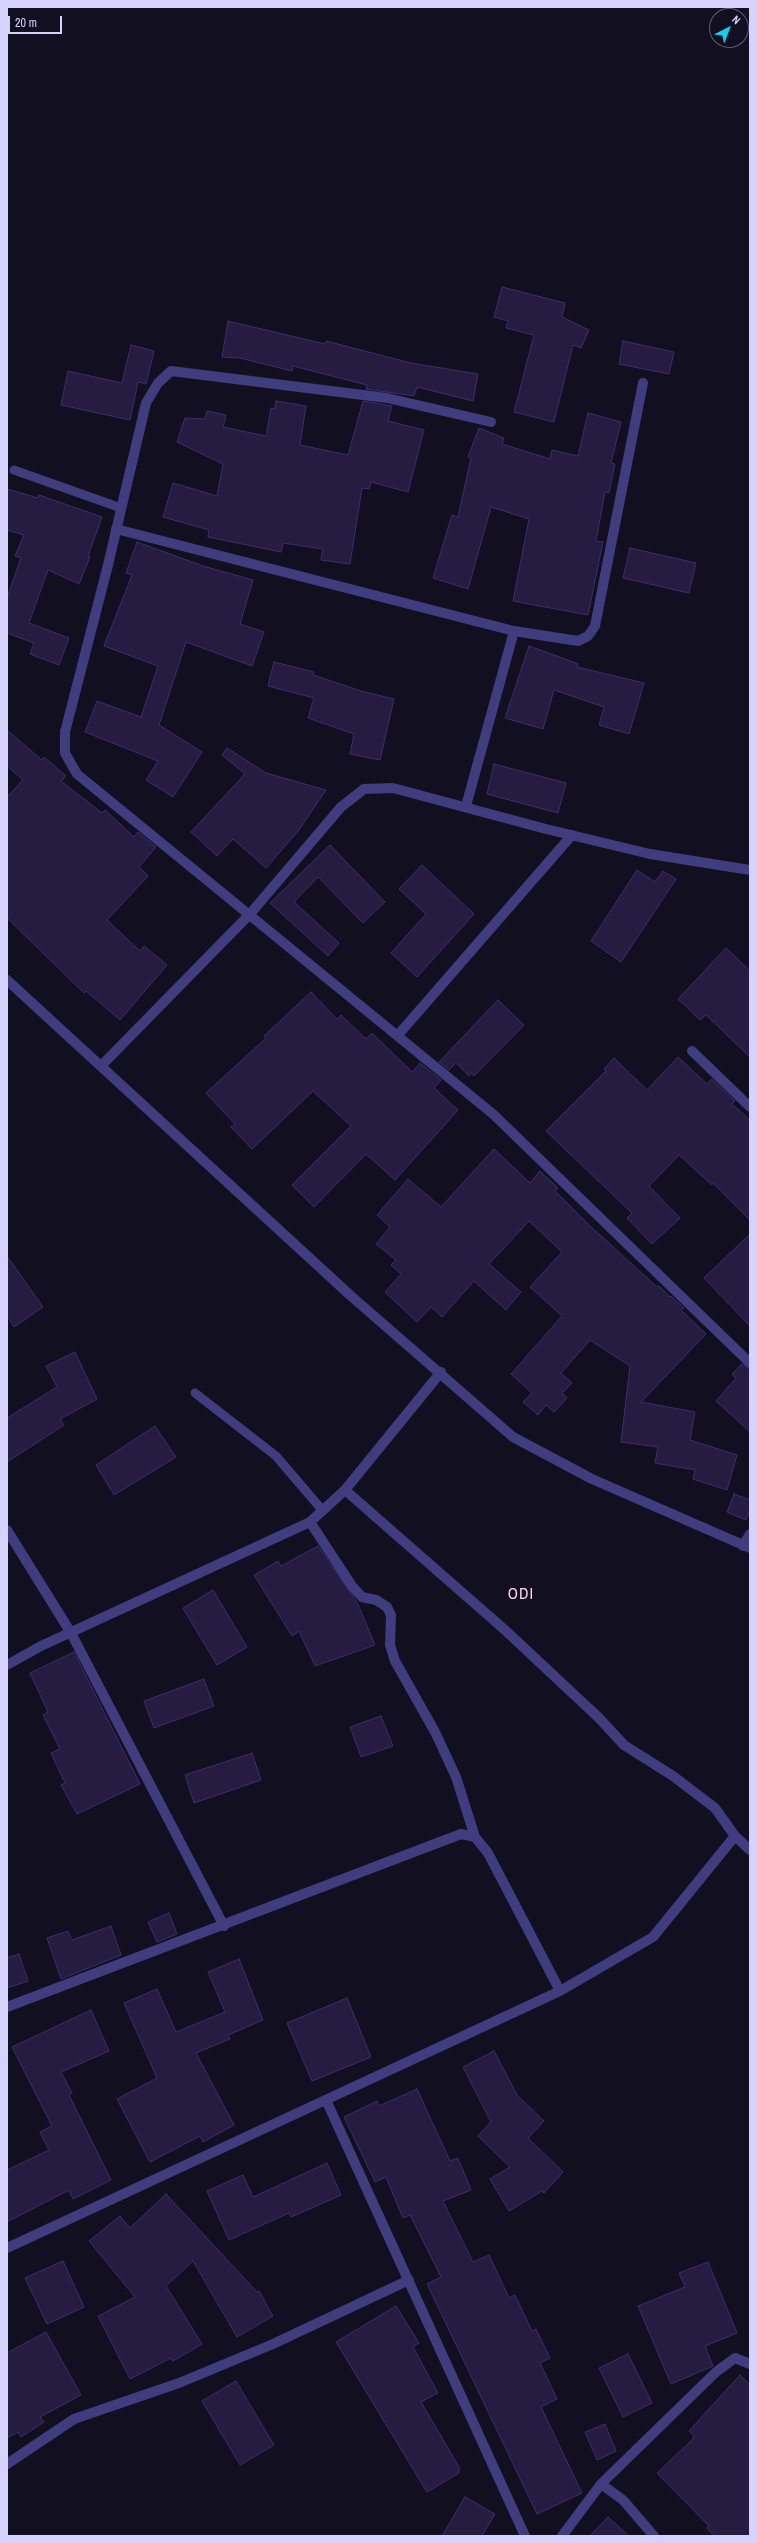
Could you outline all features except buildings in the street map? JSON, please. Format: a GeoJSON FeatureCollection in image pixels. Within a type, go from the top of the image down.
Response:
{"type":"FeatureCollection","features":[{"type":"Feature","properties":{"kind":"street"},"geometry":{"type":"LineString","coordinates":[[491,422],[387,398],[171,371],[158,382],[146,403],[65,732],[65,753],[77,774],[493,1114],[750,1363]]}},
{"type":"Feature","properties":{"kind":"street"},"geometry":{"type":"LineString","coordinates":[[116,529],[514,631],[578,641],[588,636],[595,626],[643,383]]}},
{"type":"Feature","properties":{"kind":"street"},"geometry":{"type":"LineString","coordinates":[[466,806],[514,631]]}},
{"type":"Feature","properties":{"kind":"street"},"geometry":{"type":"LineString","coordinates":[[101,1066],[250,914],[341,807],[364,789],[393,788],[650,854],[750,870]]}},
{"type":"Feature","properties":{"kind":"street"},"geometry":{"type":"LineString","coordinates":[[398,1035],[572,835]]}},
{"type":"Feature","properties":{"kind":"street"},"geometry":{"type":"LineString","coordinates":[[7,980],[351,1296],[441,1372],[513,1437],[592,1479],[746,1547],[750,1534]]}},
{"type":"Feature","properties":{"kind":"street"},"geometry":{"type":"LineString","coordinates":[[692,1051],[750,1106]]}},
{"type":"Feature","properties":{"kind":"street"},"geometry":{"type":"LineString","coordinates":[[7,1665],[41,1646],[310,1522],[345,1490],[441,1372]]}},
{"type":"Feature","properties":{"kind":"street"},"geometry":{"type":"LineString","coordinates":[[345,1490],[505,1630],[599,1718],[624,1745],[673,1776],[715,1808],[735,1836],[750,1850]]}},
{"type":"Feature","properties":{"kind":"street"},"geometry":{"type":"LineString","coordinates":[[310,1522],[352,1586],[362,1597],[376,1600],[387,1607],[391,1615],[390,1645],[395,1661],[435,1732],[456,1777],[474,1837],[488,1853],[560,1991]]}},
{"type":"Feature","properties":{"kind":"street"},"geometry":{"type":"LineString","coordinates":[[7,1530],[71,1633],[224,1926]]}},
{"type":"Feature","properties":{"kind":"street"},"geometry":{"type":"LineString","coordinates":[[7,2007],[224,1926],[461,1834],[474,1837]]}},
{"type":"Feature","properties":{"kind":"street"},"geometry":{"type":"LineString","coordinates":[[7,2248],[560,1991],[653,1937],[735,1836]]}},
{"type":"Feature","properties":{"kind":"street"},"geometry":{"type":"LineString","coordinates":[[326,2100],[524,2536]]}},
{"type":"Feature","properties":{"kind":"street"},"geometry":{"type":"LineString","coordinates":[[7,2464],[74,2419],[179,2383],[273,2344],[409,2280]]}},
{"type":"Feature","properties":{"kind":"street"},"geometry":{"type":"LineString","coordinates":[[562,2536],[601,2484],[716,2372],[734,2358],[750,2364]]}},
{"type":"Feature","properties":{"kind":"street"},"geometry":{"type":"LineString","coordinates":[[601,2484],[623,2500],[654,2536]]}},
{"type":"Feature","properties":{"kind":"lane"},"geometry":{"type":"LineString","coordinates":[[14,470],[121,508]]}},
{"type":"Feature","properties":{"kind":"lane"},"geometry":{"type":"LineString","coordinates":[[195,1393],[276,1456],[323,1510]]}},
{"type":"Feature","properties":{"kind":"district","name":"ODI"},"geometry":{"type":"Point","coordinates":[521,1595]}}]}
